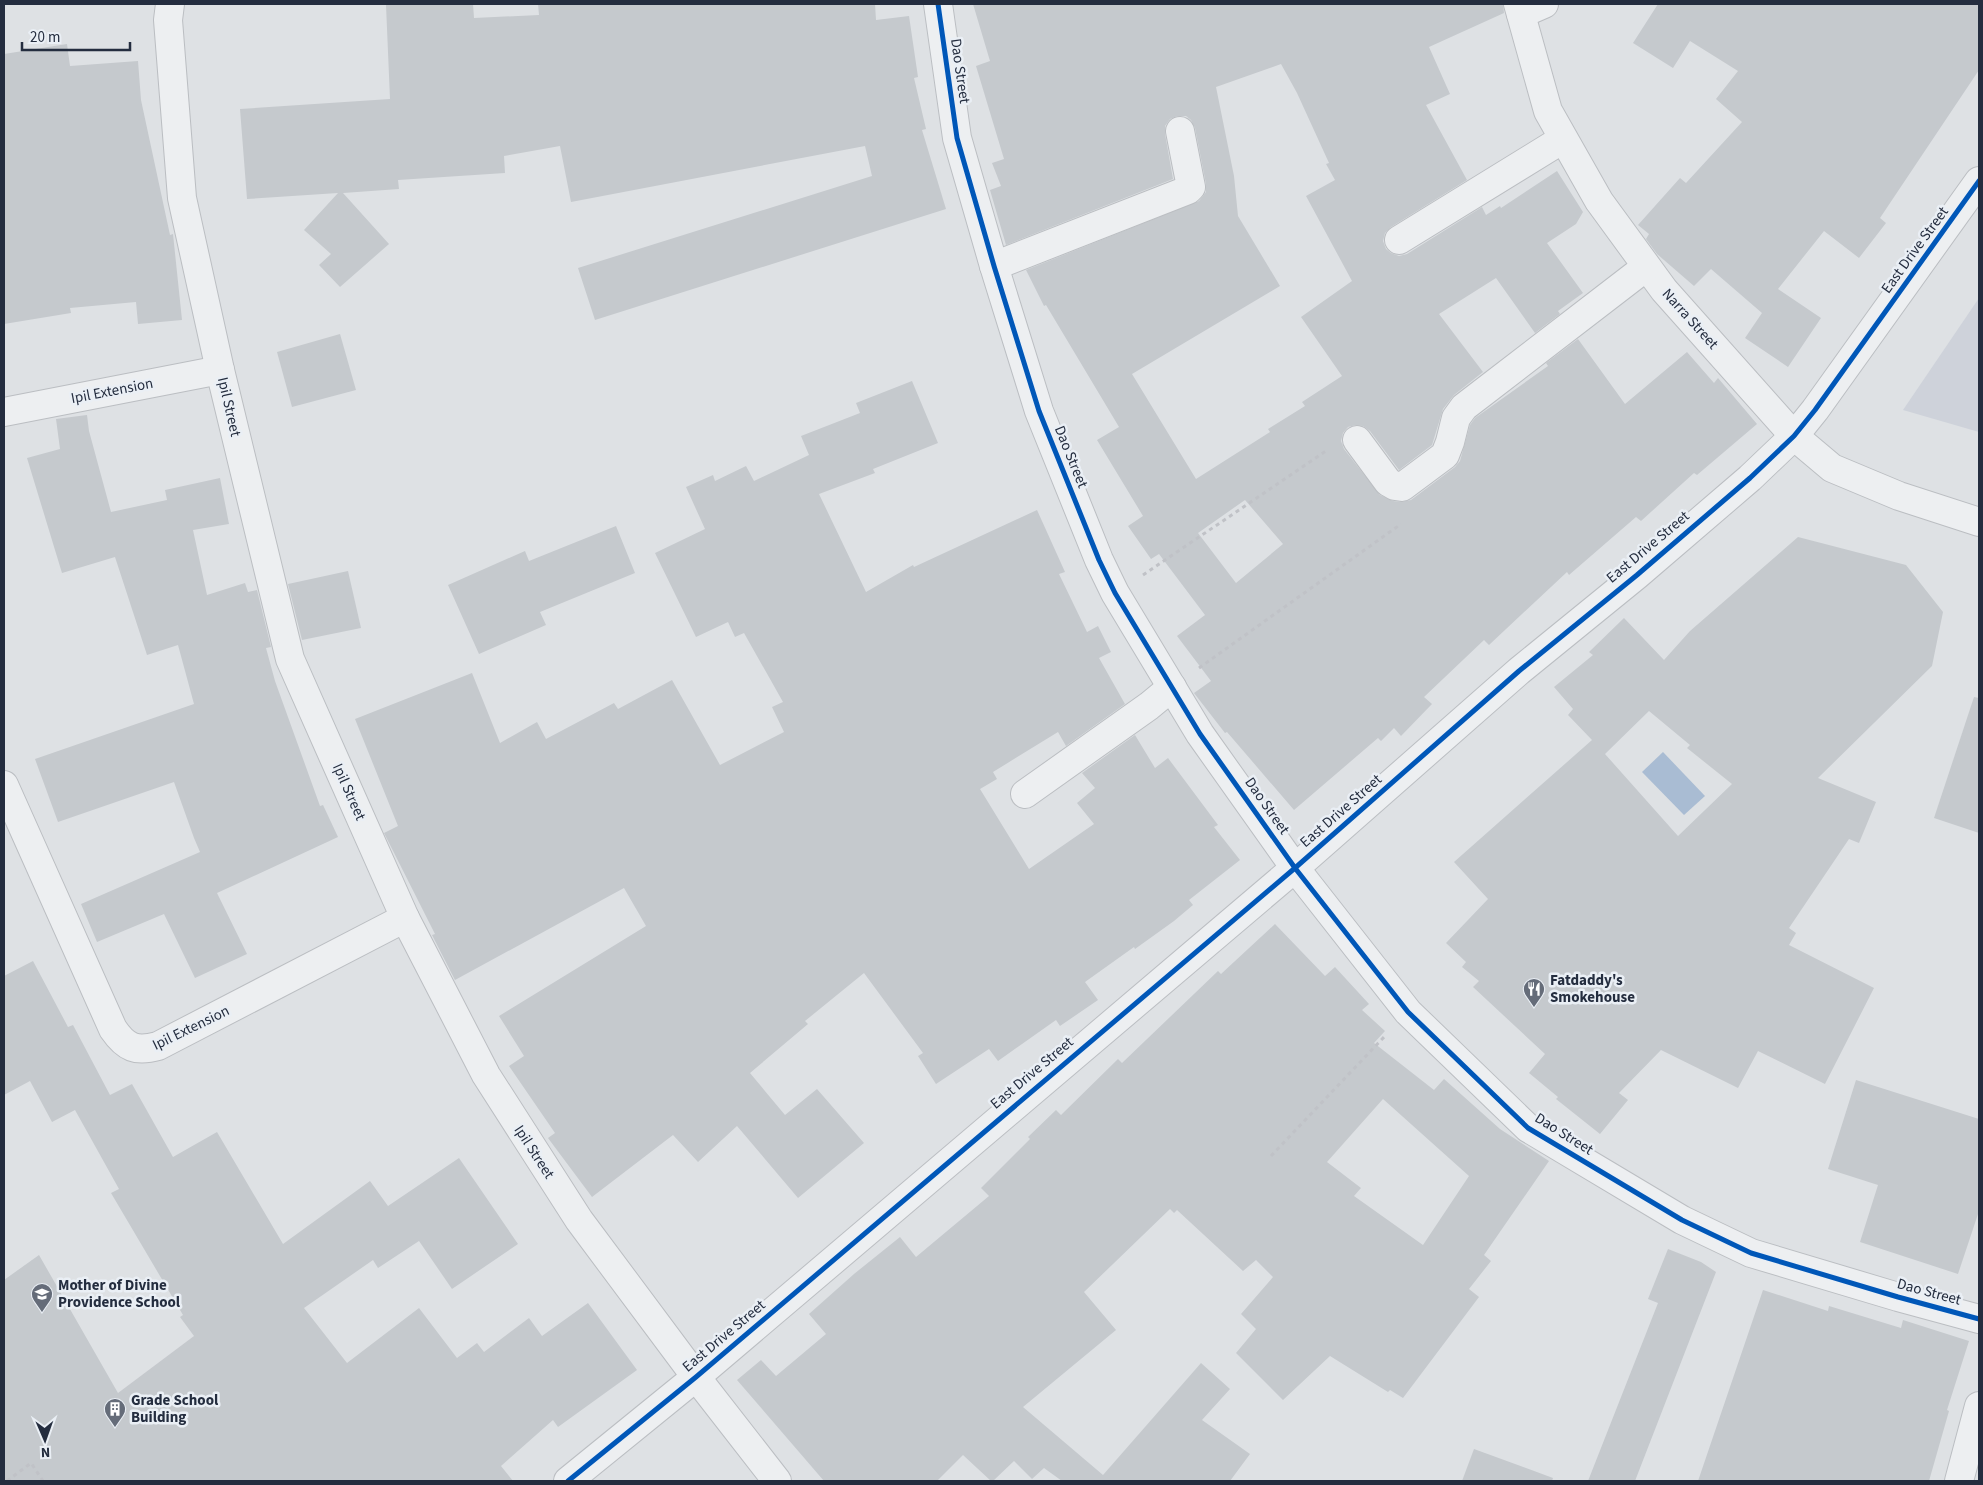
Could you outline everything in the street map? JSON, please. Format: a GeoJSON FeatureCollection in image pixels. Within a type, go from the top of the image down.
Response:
{"type":"FeatureCollection","features":[{"type":"Feature","properties":{"kind":"street","name":"Ipil Street"},"geometry":{"type":"LineString","coordinates":[[170,4],[168,20],[182,198],[220,370],[290,659],[405,918],[486,1075],[525,1139],[579,1220],[696,1377],[777,1481]]}},
{"type":"Feature","properties":{"kind":"street","name":"Dao Street"},"geometry":{"type":"LineString","coordinates":[[938,4],[957,138],[994,266],[1039,411],[1099,560],[1115,593],[1200,734],[1295,868],[1408,1012],[1528,1128],[1682,1220],[1751,1253],[1979,1319]]}},
{"type":"Feature","properties":{"kind":"street","name":"Narra Street"},"geometry":{"type":"LineString","coordinates":[[1528,7],[1548,110],[1599,201],[1664,290],[1794,436],[1832,468],[1899,496],[1979,522]]}},
{"type":"Feature","properties":{"kind":"street"},"geometry":{"type":"LineString","coordinates":[[994,266],[1188,190],[1191,187],[1180,130]]}},
{"type":"Feature","properties":{"kind":"street"},"geometry":{"type":"LineString","coordinates":[[1399,240],[1563,139]]}},
{"type":"Feature","properties":{"kind":"street","name":"East Drive Street"},"geometry":{"type":"LineString","coordinates":[[568,1481],[696,1377],[1295,868],[1519,671],[1750,478],[1794,436],[1815,410],[1979,181]]}},
{"type":"Feature","properties":{"kind":"street"},"geometry":{"type":"LineString","coordinates":[[1357,440],[1388,482],[1402,487],[1444,455],[1450,442],[1456,418],[1464,407],[1646,267]]}},
{"type":"Feature","properties":{"kind":"street","name":"Ipil Extension"},"geometry":{"type":"LineString","coordinates":[[4,412],[220,370]]}},
{"type":"Feature","properties":{"kind":"street"},"geometry":{"type":"LineString","coordinates":[[1025,794],[1149,706],[1172,687]]}},
{"type":"Feature","properties":{"kind":"street","name":"Ipil Extension"},"geometry":{"type":"LineString","coordinates":[[4,785],[113,1029],[122,1042],[133,1048],[146,1050],[158,1046],[405,918]]}},
{"type":"Feature","properties":{"kind":"street"},"geometry":{"type":"LineString","coordinates":[[1959,1481],[1979,1406]]}},
{"type":"Feature","properties":{"kind":"path"},"geometry":{"type":"LineString","coordinates":[[1155,567],[1327,450]]}},
{"type":"Feature","properties":{"kind":"path"},"geometry":{"type":"LineString","coordinates":[[1196,670],[1401,524]]}},
{"type":"Feature","properties":{"kind":"path"},"geometry":{"type":"LineString","coordinates":[[1271,1156],[1381,1040]]}},
{"type":"Feature","properties":{"kind":"path"},"geometry":{"type":"LineString","coordinates":[[7,1481],[31,1463],[43,1481]]}},
{"type":"Feature","properties":{"kind":"shaded area"},"geometry":{"type":"Polygon","coordinates":[[[1979,298],[1979,432],[1903,410],[1979,298]]]}},
{"type":"Feature","properties":{"kind":"water"},"geometry":{"type":"Polygon","coordinates":[[[1663,752],[1705,796],[1684,815],[1642,772],[1663,752]]]}},
{"type":"Feature","properties":{"kind":"building"},"geometry":{"type":"Polygon","coordinates":[[[473,4],[474,18],[539,15],[538,4],[875,4],[876,20],[909,16],[918,77],[914,78],[926,129],[922,130],[946,209],[595,320],[578,268],[872,176],[865,146],[571,202],[560,146],[504,156],[505,173],[398,180],[399,189],[343,193],[389,244],[340,287],[319,265],[331,254],[304,230],[338,193],[247,199],[240,109],[390,99],[386,5],[473,4]]]}},
{"type":"Feature","properties":{"kind":"building"},"geometry":{"type":"Polygon","coordinates":[[[973,4],[1503,4],[1504,13],[1429,47],[1450,94],[1426,105],[1467,180],[1391,227],[1385,233],[1383,241],[1386,249],[1391,253],[1399,256],[1407,254],[1482,207],[1486,215],[1500,206],[1501,208],[1557,171],[1583,212],[1576,224],[1547,243],[1583,293],[1558,311],[1560,314],[1535,333],[1496,278],[1439,314],[1483,372],[1454,395],[1443,409],[1432,445],[1399,470],[1370,431],[1363,426],[1355,425],[1348,427],[1343,433],[1341,441],[1344,449],[1380,495],[1393,501],[1411,500],[1455,467],[1460,461],[1470,425],[1475,418],[1548,366],[1546,363],[1578,339],[1625,404],[1687,352],[1714,383],[1718,378],[1757,424],[1697,475],[1694,473],[1641,521],[1636,517],[1569,575],[1567,572],[1489,645],[1484,640],[1424,697],[1432,704],[1401,736],[1394,728],[1381,741],[1378,738],[1294,810],[1227,732],[1225,733],[1194,693],[1211,681],[1177,636],[1205,615],[1159,554],[1151,559],[1128,526],[1143,516],[1097,440],[1119,427],[1046,305],[1044,306],[1026,270],[1199,201],[1206,192],[1206,184],[1195,128],[1191,120],[1186,116],[1177,116],[1170,119],[1165,126],[1173,179],[1006,245],[990,190],[1001,186],[992,163],[1004,159],[976,66],[990,61],[973,4]],[[1281,64],[1216,87],[1234,176],[1238,216],[1280,286],[1132,374],[1196,479],[1270,432],[1268,429],[1305,406],[1302,402],[1342,376],[1301,317],[1352,281],[1306,196],[1335,180],[1326,164],[1329,163],[1297,93],[1281,64]],[[1245,500],[1198,533],[1236,583],[1283,544],[1245,500]]]}},
{"type":"Feature","properties":{"kind":"building"},"geometry":{"type":"Polygon","coordinates":[[[1658,4],[1979,4],[1979,70],[1880,218],[1886,223],[1859,258],[1824,231],[1778,289],[1821,318],[1788,367],[1745,338],[1762,313],[1711,269],[1694,286],[1657,254],[1646,239],[1649,234],[1638,225],[1680,178],[1686,183],[1742,122],[1716,99],[1738,71],[1690,41],[1673,68],[1633,43],[1658,4]]]}},
{"type":"Feature","properties":{"kind":"building"},"geometry":{"type":"Polygon","coordinates":[[[67,44],[70,66],[138,61],[141,100],[170,235],[173,234],[182,320],[138,324],[136,302],[70,308],[71,313],[4,324],[4,54],[67,44]]]}},
{"type":"Feature","properties":{"kind":"building"},"geometry":{"type":"Polygon","coordinates":[[[340,334],[356,390],[292,407],[277,352],[340,334]]]}},
{"type":"Feature","properties":{"kind":"building"},"geometry":{"type":"Polygon","coordinates":[[[912,381],[938,443],[873,469],[875,473],[819,494],[866,592],[913,565],[914,567],[1037,510],[1065,572],[1059,574],[1087,632],[1098,626],[1111,652],[1099,658],[1125,704],[1066,746],[1058,732],[993,772],[997,779],[980,789],[1029,869],[1094,824],[1077,803],[1095,788],[1082,773],[1135,735],[1155,768],[1168,758],[1218,825],[1214,827],[1240,860],[1189,900],[1193,905],[1174,921],[1085,982],[1098,1000],[1060,1026],[1056,1020],[998,1061],[989,1049],[936,1084],[918,1056],[923,1053],[864,973],[805,1021],[808,1024],[750,1073],[785,1115],[817,1089],[864,1143],[798,1198],[737,1126],[698,1162],[673,1135],[592,1197],[548,1138],[555,1133],[509,1066],[524,1056],[499,1016],[646,926],[624,888],[455,980],[432,935],[435,934],[384,833],[398,826],[355,719],[472,673],[500,743],[537,722],[546,739],[614,703],[618,709],[672,680],[720,765],[784,732],[772,707],[783,702],[744,633],[735,637],[728,622],[696,637],[655,553],[705,529],[686,487],[713,475],[715,481],[746,466],[754,481],[809,455],[801,436],[860,413],[856,403],[912,381]]]}},
{"type":"Feature","properties":{"kind":"building"},"geometry":{"type":"Polygon","coordinates":[[[87,415],[89,431],[111,512],[167,500],[165,490],[220,478],[229,524],[193,530],[207,595],[245,583],[248,592],[257,590],[271,647],[266,648],[275,681],[320,806],[323,805],[338,837],[217,893],[247,954],[195,978],[164,914],[97,942],[81,904],[200,852],[174,782],[58,822],[35,759],[194,704],[178,645],[147,655],[115,557],[62,573],[27,458],[60,449],[56,419],[87,415]]]}},
{"type":"Feature","properties":{"kind":"building"},"geometry":{"type":"Polygon","coordinates":[[[616,526],[635,573],[540,612],[546,625],[479,654],[448,585],[525,551],[529,561],[616,526]]]}},
{"type":"Feature","properties":{"kind":"building"},"geometry":{"type":"Polygon","coordinates":[[[1798,537],[1906,565],[1943,612],[1932,666],[1818,778],[1876,802],[1859,843],[1849,839],[1789,928],[1796,933],[1789,945],[1874,988],[1825,1084],[1758,1051],[1738,1088],[1661,1050],[1619,1093],[1628,1100],[1600,1134],[1556,1099],[1558,1097],[1529,1073],[1545,1054],[1473,987],[1479,981],[1462,967],[1466,962],[1446,943],[1488,899],[1454,862],[1592,740],[1568,715],[1573,709],[1554,687],[1593,655],[1589,652],[1624,618],[1664,660],[1690,631],[1798,537]],[[1649,711],[1605,754],[1678,836],[1732,784],[1687,748],[1690,745],[1649,711]]]}},
{"type":"Feature","properties":{"kind":"building"},"geometry":{"type":"Polygon","coordinates":[[[348,571],[361,628],[302,640],[288,584],[348,571]]]}},
{"type":"Feature","properties":{"kind":"building"},"geometry":{"type":"Polygon","coordinates":[[[1974,697],[1979,698],[1979,833],[1934,818],[1974,697]]]}},
{"type":"Feature","properties":{"kind":"building"},"geometry":{"type":"Polygon","coordinates":[[[1275,924],[1325,976],[1335,967],[1369,1004],[1362,1010],[1385,1031],[1374,1043],[1434,1090],[1444,1079],[1500,1129],[1549,1161],[1484,1255],[1491,1261],[1469,1289],[1479,1297],[1403,1398],[1390,1390],[1388,1392],[1330,1356],[1283,1400],[1236,1353],[1256,1329],[1241,1314],[1273,1277],[1256,1260],[1243,1271],[1177,1210],[1174,1213],[1170,1209],[1084,1292],[1116,1330],[1023,1407],[1103,1475],[1201,1363],[1230,1389],[1202,1420],[1250,1454],[1230,1481],[1062,1481],[1044,1468],[1032,1479],[1014,1461],[991,1481],[963,1455],[937,1481],[824,1481],[737,1380],[761,1360],[776,1376],[826,1334],[809,1314],[900,1237],[916,1257],[989,1196],[981,1188],[1056,1110],[1061,1115],[1118,1059],[1122,1063],[1218,971],[1221,974],[1275,924]],[[1383,1099],[1327,1162],[1361,1188],[1354,1196],[1423,1245],[1469,1176],[1383,1099]]]}},
{"type":"Feature","properties":{"kind":"building"},"geometry":{"type":"Polygon","coordinates":[[[33,961],[68,1027],[73,1025],[110,1095],[132,1084],[173,1157],[217,1132],[283,1244],[370,1181],[388,1206],[459,1158],[518,1244],[452,1289],[419,1241],[378,1268],[373,1260],[304,1308],[347,1363],[419,1308],[457,1358],[477,1343],[484,1352],[529,1318],[542,1336],[588,1303],[637,1370],[558,1427],[553,1420],[501,1466],[513,1481],[4,1481],[4,1280],[39,1255],[118,1393],[194,1336],[180,1317],[183,1315],[111,1193],[119,1189],[75,1110],[52,1122],[30,1081],[4,1095],[4,976],[33,961]]]}},
{"type":"Feature","properties":{"kind":"building"},"geometry":{"type":"Polygon","coordinates":[[[1856,1080],[1979,1119],[1979,1211],[1958,1274],[1860,1242],[1878,1185],[1828,1169],[1856,1080]]]}},
{"type":"Feature","properties":{"kind":"building"},"geometry":{"type":"Polygon","coordinates":[[[1668,1249],[1701,1262],[1716,1272],[1635,1481],[1588,1481],[1658,1303],[1648,1299],[1668,1249]]]}},
{"type":"Feature","properties":{"kind":"building"},"geometry":{"type":"Polygon","coordinates":[[[1763,1290],[1828,1311],[1829,1306],[1901,1328],[1903,1320],[1969,1341],[1947,1410],[1949,1411],[1929,1481],[1698,1481],[1763,1290]]]}},
{"type":"Feature","properties":{"kind":"building"},"geometry":{"type":"Polygon","coordinates":[[[1474,1449],[1553,1478],[1552,1481],[1462,1481],[1474,1449]]]}},
{"type":"Feature","properties":{"kind":"cycle path"},"geometry":{"type":"LineString","coordinates":[[938,4],[957,138],[994,266],[1039,411],[1099,560],[1115,593],[1200,734],[1295,868],[1408,1012],[1528,1128],[1682,1220],[1751,1253],[1979,1319]]}},
{"type":"Feature","properties":{"kind":"cycle path"},"geometry":{"type":"LineString","coordinates":[[568,1481],[696,1377],[1295,868],[1519,671],[1637,575],[1750,478],[1794,436],[1815,410],[1979,181]]}},
{"type":"Feature","properties":{"kind":"place","name":"Fatdaddy's Smokehouse"},"geometry":{"type":"Point","coordinates":[1534,1008]}},
{"type":"Feature","properties":{"kind":"place","name":"Mother of Divine Providence School"},"geometry":{"type":"Point","coordinates":[42,1313]}},
{"type":"Feature","properties":{"kind":"place","name":"Grade School Building"},"geometry":{"type":"Point","coordinates":[115,1428]}}]}
